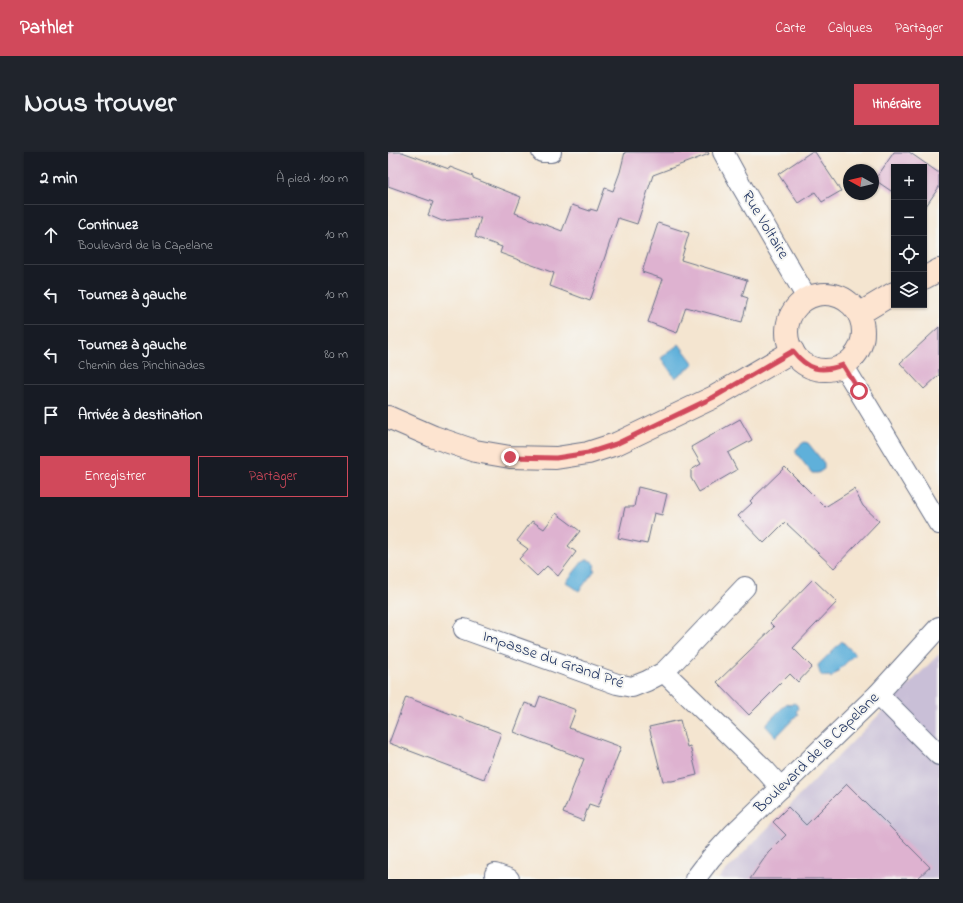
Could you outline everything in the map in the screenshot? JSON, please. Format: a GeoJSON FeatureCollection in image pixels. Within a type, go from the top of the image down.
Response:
{"type":"FeatureCollection","features":[{"type":"Feature","properties":{"kind":"street"},"geometry":{"type":"LineString","coordinates":[[542,152],[551,152]]}},
{"type":"Feature","properties":{"kind":"street","name":"Rue Voltaire"},"geometry":{"type":"LineString","coordinates":[[723,152],[807,298]]}},
{"type":"Feature","properties":{"kind":"street"},"geometry":{"type":"LineString","coordinates":[[927,276],[939,270]]}},
{"type":"Feature","properties":{"kind":"street"},"geometry":{"type":"LineString","coordinates":[[821,294],[836,295],[850,302],[859,314],[863,328],[861,343],[854,356],[843,365],[832,369],[821,369],[810,366],[800,360],[793,351],[788,340],[787,327],[797,306],[807,298],[821,294]]}},
{"type":"Feature","properties":{"kind":"street"},"geometry":{"type":"LineString","coordinates":[[859,314],[891,295]]}},
{"type":"Feature","properties":{"kind":"street"},"geometry":{"type":"LineString","coordinates":[[388,417],[434,438],[475,451],[510,457],[556,458],[588,453],[616,444],[714,397],[793,351]]}},
{"type":"Feature","properties":{"kind":"street"},"geometry":{"type":"LineString","coordinates":[[843,365],[939,524]]}},
{"type":"Feature","properties":{"kind":"street","name":"Impasse du Grand Pré"},"geometry":{"type":"LineString","coordinates":[[464,629],[617,684],[632,687],[648,681],[664,672],[745,586]]}},
{"type":"Feature","properties":{"kind":"street","name":"Boulevard de la Capelane"},"geometry":{"type":"LineString","coordinates":[[695,879],[711,858],[733,834],[878,694],[939,627]]}},
{"type":"Feature","properties":{"kind":"street"},"geometry":{"type":"LineString","coordinates":[[664,672],[781,788]]}},
{"type":"Feature","properties":{"kind":"street"},"geometry":{"type":"LineString","coordinates":[[878,694],[939,755]]}},
{"type":"Feature","properties":{"kind":"shaded area"},"geometry":{"type":"Polygon","coordinates":[[[939,654],[939,879],[718,879],[796,799],[939,654]]]}},
{"type":"Feature","properties":{"kind":"water"},"geometry":{"type":"Polygon","coordinates":[[[679,344],[694,364],[675,378],[661,358],[679,344]]]}},
{"type":"Feature","properties":{"kind":"water"},"geometry":{"type":"Polygon","coordinates":[[[804,442],[808,443],[824,463],[824,469],[818,473],[812,473],[796,453],[796,449],[804,442]]]}},
{"type":"Feature","properties":{"kind":"water"},"geometry":{"type":"Polygon","coordinates":[[[586,560],[593,562],[595,570],[579,591],[566,582],[583,561],[584,562],[586,560]]]}},
{"type":"Feature","properties":{"kind":"water"},"geometry":{"type":"Polygon","coordinates":[[[842,641],[855,654],[831,678],[829,676],[822,676],[818,665],[842,641]]]}},
{"type":"Feature","properties":{"kind":"water"},"geometry":{"type":"Polygon","coordinates":[[[787,703],[790,705],[794,703],[797,705],[798,709],[796,712],[798,714],[776,737],[765,725],[787,703]]]}},
{"type":"Feature","properties":{"kind":"building"},"geometry":{"type":"Polygon","coordinates":[[[388,152],[402,152],[449,169],[450,167],[521,197],[515,213],[562,231],[572,205],[590,211],[590,209],[597,211],[605,188],[613,191],[625,152],[708,152],[709,154],[653,175],[637,224],[618,218],[590,301],[550,286],[554,273],[500,253],[502,247],[475,237],[481,217],[442,221],[428,215],[433,202],[388,186],[388,152]]]}},
{"type":"Feature","properties":{"kind":"building"},"geometry":{"type":"Polygon","coordinates":[[[811,152],[815,152],[841,191],[822,202],[815,192],[798,203],[778,174],[811,152]]]}},
{"type":"Feature","properties":{"kind":"building"},"geometry":{"type":"Polygon","coordinates":[[[894,152],[909,152],[926,164],[891,164],[891,191],[879,183],[879,174],[894,152]]]}},
{"type":"Feature","properties":{"kind":"building"},"geometry":{"type":"Polygon","coordinates":[[[927,165],[939,173],[939,187],[927,205],[927,165]]]}},
{"type":"Feature","properties":{"kind":"building"},"geometry":{"type":"Polygon","coordinates":[[[658,223],[689,233],[681,260],[747,280],[742,296],[748,298],[742,322],[686,307],[677,333],[648,322],[663,279],[642,272],[658,223]]]}},
{"type":"Feature","properties":{"kind":"building"},"geometry":{"type":"Polygon","coordinates":[[[939,327],[939,375],[924,389],[900,363],[939,327]]]}},
{"type":"Feature","properties":{"kind":"building"},"geometry":{"type":"Polygon","coordinates":[[[740,419],[752,440],[728,453],[737,470],[699,492],[691,478],[691,470],[701,464],[691,447],[740,419]]]}},
{"type":"Feature","properties":{"kind":"building"},"geometry":{"type":"Polygon","coordinates":[[[785,467],[825,507],[854,489],[863,506],[879,521],[834,568],[785,522],[764,543],[738,516],[752,503],[750,501],[785,467]]]}},
{"type":"Feature","properties":{"kind":"building"},"geometry":{"type":"Polygon","coordinates":[[[638,487],[667,494],[662,515],[654,513],[647,544],[618,538],[625,507],[634,507],[638,487]]]}},
{"type":"Feature","properties":{"kind":"building"},"geometry":{"type":"Polygon","coordinates":[[[556,513],[580,531],[568,546],[576,552],[558,576],[547,566],[537,576],[519,559],[528,549],[517,541],[532,521],[544,529],[556,513]]]}},
{"type":"Feature","properties":{"kind":"building"},"geometry":{"type":"Polygon","coordinates":[[[813,579],[837,602],[793,648],[812,667],[798,682],[790,674],[749,715],[717,682],[774,627],[770,623],[813,579]]]}},
{"type":"Feature","properties":{"kind":"building"},"geometry":{"type":"Polygon","coordinates":[[[540,696],[576,710],[569,728],[621,747],[598,807],[589,804],[583,821],[563,813],[584,759],[514,732],[525,703],[536,707],[540,696]]]}},
{"type":"Feature","properties":{"kind":"building"},"geometry":{"type":"Polygon","coordinates":[[[406,697],[501,733],[484,779],[389,743],[406,697]]]}},
{"type":"Feature","properties":{"kind":"building"},"geometry":{"type":"Polygon","coordinates":[[[680,720],[687,747],[690,746],[697,775],[672,781],[663,781],[649,727],[680,720]]]}},
{"type":"Feature","properties":{"kind":"building"},"geometry":{"type":"Polygon","coordinates":[[[847,784],[930,867],[917,879],[750,879],[768,853],[786,835],[773,822],[788,807],[806,825],[847,784]]]}},
{"type":"Feature","properties":{"kind":"route"},"geometry":{"type":"LineString","coordinates":[[510,457],[556,458],[588,453],[616,444],[714,397],[793,351],[800,360],[810,366],[821,369],[832,369],[843,365],[859,391]]}}]}
